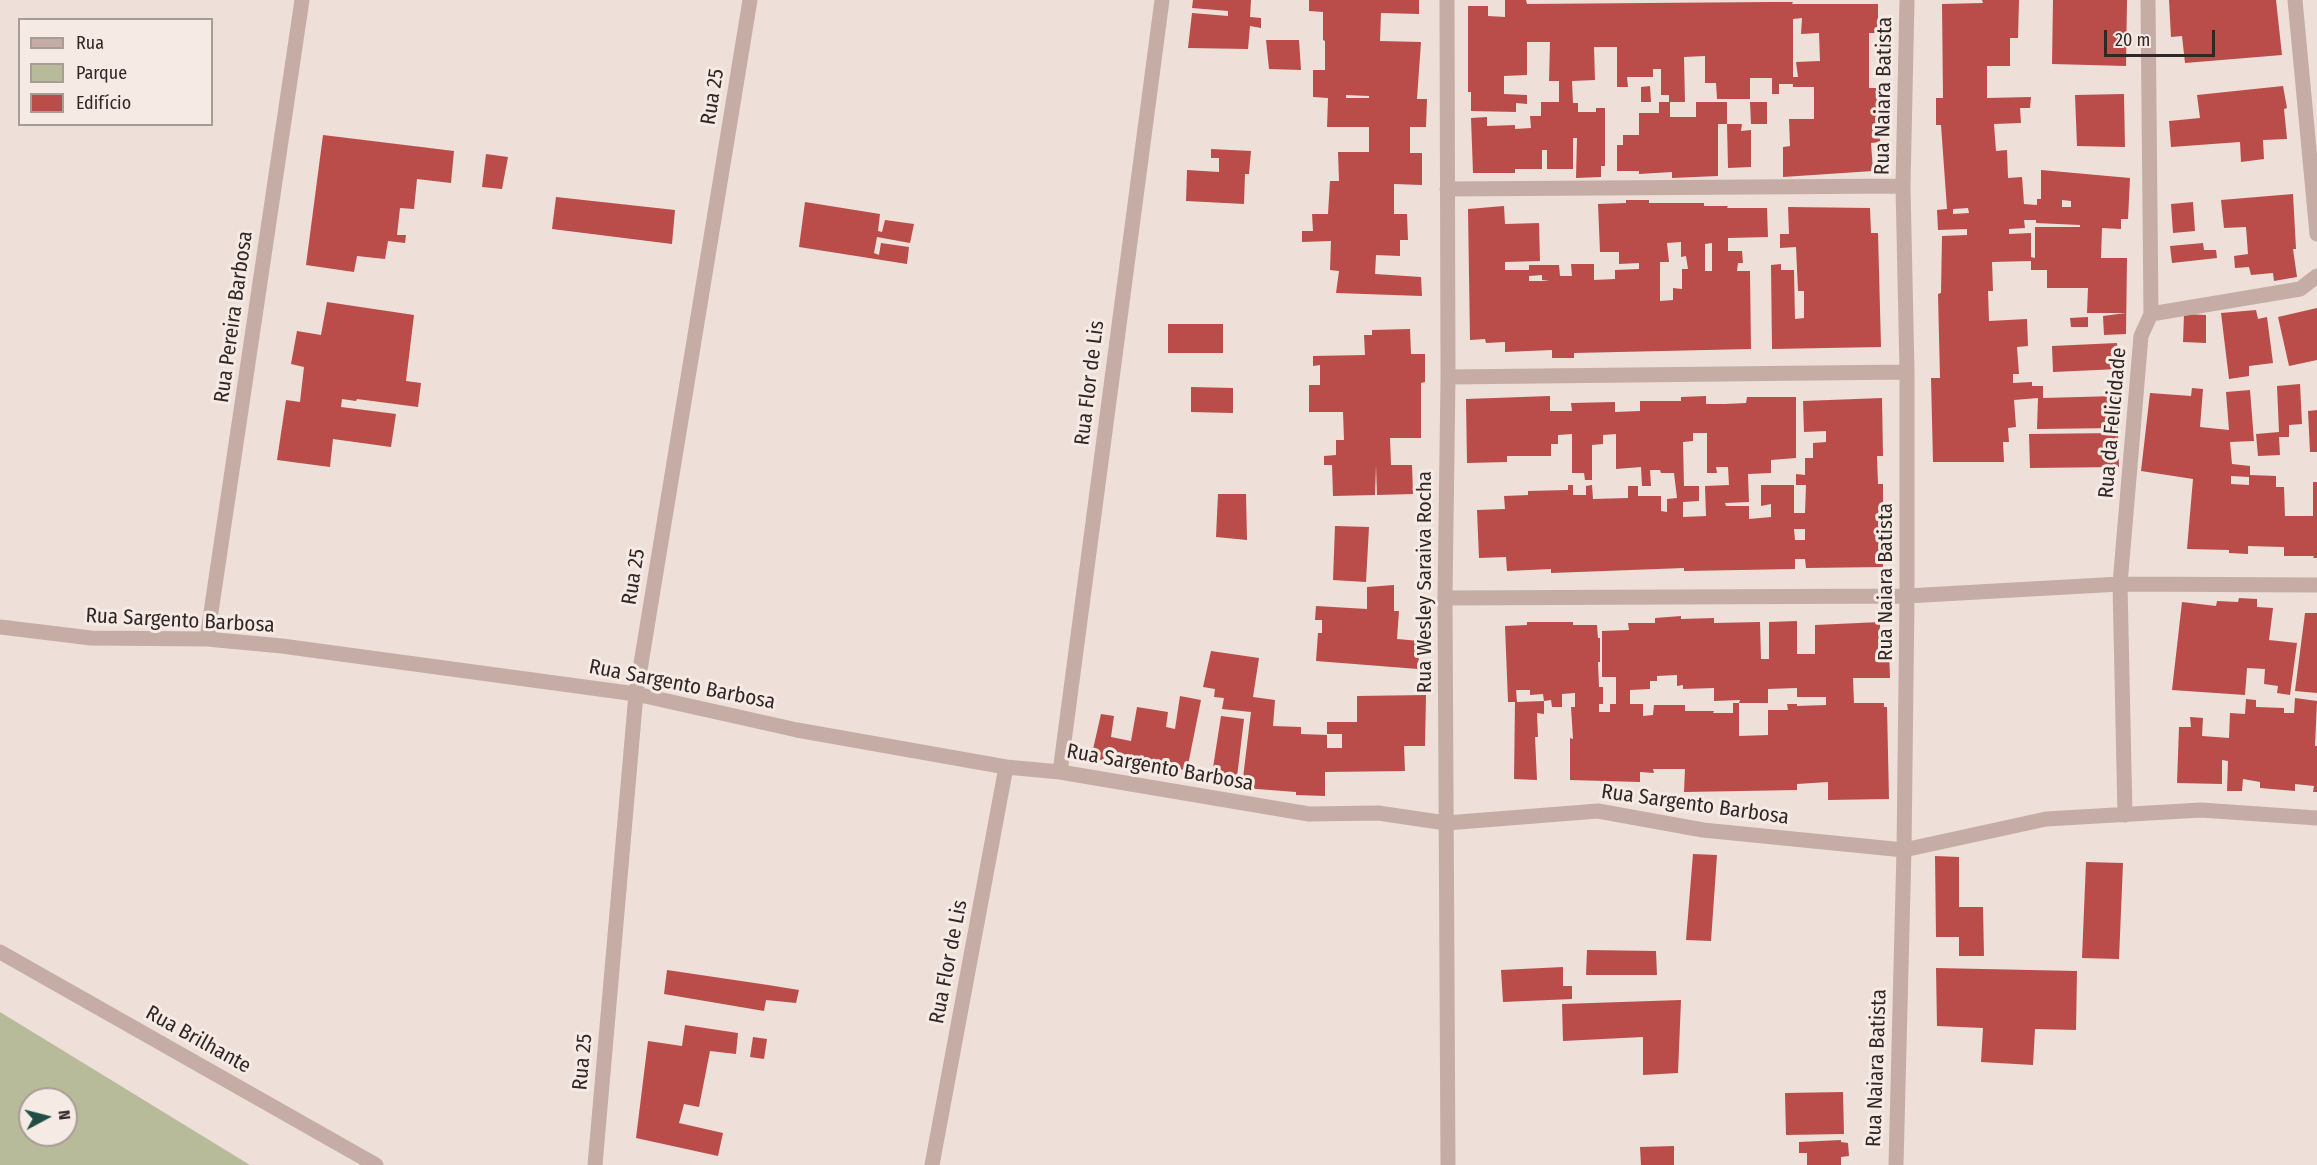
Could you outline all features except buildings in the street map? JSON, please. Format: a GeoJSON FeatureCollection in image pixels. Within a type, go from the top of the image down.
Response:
{"type":"FeatureCollection","features":[{"type":"Feature","properties":{"kind":"street","name":"Rua Pereira Barbosa"},"geometry":{"type":"LineString","coordinates":[[207,639],[302,0]]}},
{"type":"Feature","properties":{"kind":"street","name":"Rua 25"},"geometry":{"type":"LineString","coordinates":[[595,1165],[636,694],[750,0]]}},
{"type":"Feature","properties":{"kind":"street","name":"Rua Flor de Lis"},"geometry":{"type":"LineString","coordinates":[[1060,772],[1162,0]]}},
{"type":"Feature","properties":{"kind":"street","name":"Rua Wesley Saraiva Rocha"},"geometry":{"type":"LineString","coordinates":[[1447,0],[1448,377],[1445,598],[1448,1165]]}},
{"type":"Feature","properties":{"kind":"street","name":"Rua Naiara Batista"},"geometry":{"type":"LineString","coordinates":[[1896,1165],[1904,850],[1907,596],[1907,372],[1903,186],[1907,0]]}},
{"type":"Feature","properties":{"kind":"street","name":"Rua da Felicidade"},"geometry":{"type":"LineString","coordinates":[[2125,814],[2120,584],[2141,336],[2151,314],[2148,0]]}},
{"type":"Feature","properties":{"kind":"street"},"geometry":{"type":"LineString","coordinates":[[2295,0],[2310,101],[2317,234]]}},
{"type":"Feature","properties":{"kind":"street"},"geometry":{"type":"LineString","coordinates":[[1448,189],[1903,186]]}},
{"type":"Feature","properties":{"kind":"street"},"geometry":{"type":"LineString","coordinates":[[2151,314],[2300,289],[2317,276]]}},
{"type":"Feature","properties":{"kind":"street"},"geometry":{"type":"LineString","coordinates":[[1448,377],[1907,372]]}},
{"type":"Feature","properties":{"kind":"street"},"geometry":{"type":"LineString","coordinates":[[1445,598],[1907,596],[2120,584],[2317,585]]}},
{"type":"Feature","properties":{"kind":"street","name":"Rua Sargento Barbosa"},"geometry":{"type":"LineString","coordinates":[[0,627],[91,638],[207,639],[282,646],[636,694],[797,730],[1006,767],[1060,772],[1309,814],[1378,813],[1446,823],[1598,811],[1702,830],[1904,850],[2046,819],[2201,810],[2317,818]]}},
{"type":"Feature","properties":{"kind":"street","name":"Rua Flor de Lis"},"geometry":{"type":"LineString","coordinates":[[932,1165],[1006,767]]}},
{"type":"Feature","properties":{"kind":"street","name":"Rua Brilhante"},"geometry":{"type":"LineString","coordinates":[[0,952],[376,1165]]}},
{"type":"Feature","properties":{"kind":"green space"},"geometry":{"type":"Polygon","coordinates":[[[0,1012],[250,1165],[0,1165],[0,1012]]]}}]}
